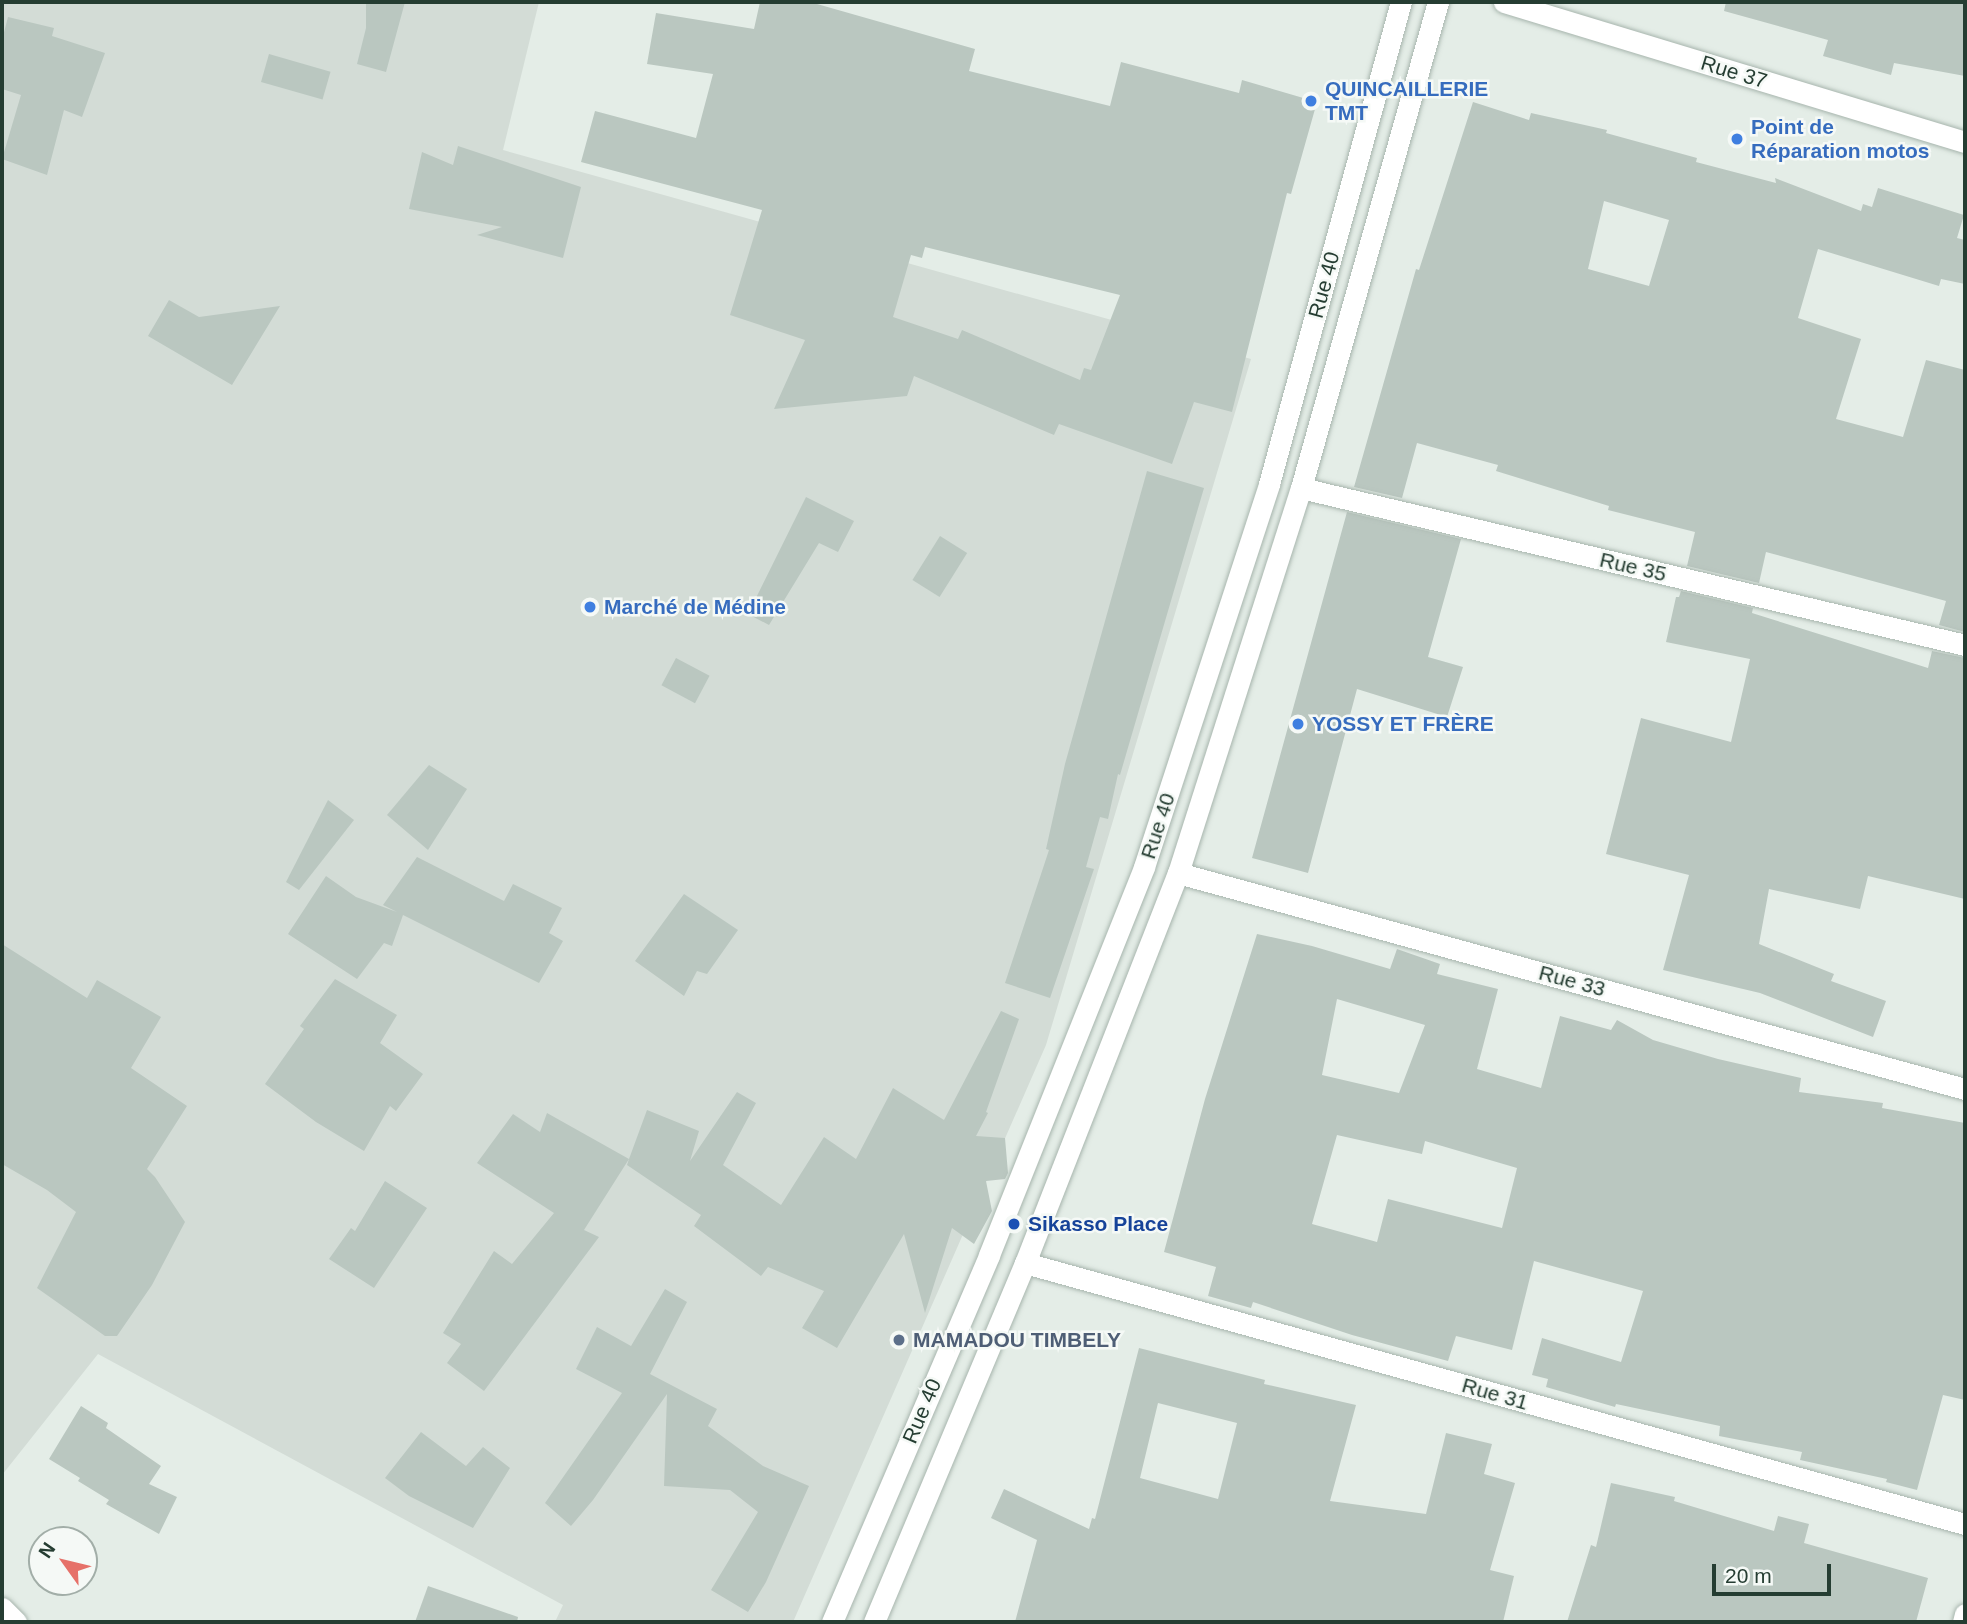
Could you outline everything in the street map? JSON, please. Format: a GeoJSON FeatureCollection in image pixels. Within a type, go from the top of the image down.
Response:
{"type":"FeatureCollection","features":[{"type":"Feature","properties":{"kind":"main road","name":"Rue 40"},"geometry":{"type":"LineString","coordinates":[[832,1622],[989,1255],[1144,867],[1269,484],[1401,2]]}},
{"type":"Feature","properties":{"kind":"main road","name":"Rue 40"},"geometry":{"type":"LineString","coordinates":[[874,1622],[1025,1263],[1178,873],[1301,488],[1438,2]]}},
{"type":"Feature","properties":{"kind":"main road","name":"Rue 37"},"geometry":{"type":"LineString","coordinates":[[1504,2],[1965,142]]}},
{"type":"Feature","properties":{"kind":"main road","name":"Rue 35"},"geometry":{"type":"LineString","coordinates":[[1301,488],[1965,645]]}},
{"type":"Feature","properties":{"kind":"main road","name":"Rue 33"},"geometry":{"type":"LineString","coordinates":[[1178,873],[1965,1090]]}},
{"type":"Feature","properties":{"kind":"main road","name":"Rue 31"},"geometry":{"type":"LineString","coordinates":[[1025,1263],[1965,1524]]}},
{"type":"Feature","properties":{"kind":"main road"},"geometry":{"type":"LineString","coordinates":[[2,1608],[16,1622]]}},
{"type":"Feature","properties":{"kind":"main road"},"geometry":{"type":"LineString","coordinates":[[1963,1622],[1965,1614]]}},
{"type":"Feature","properties":{"kind":"shaded area","name":"Marché de Médine"},"geometry":{"type":"Polygon","coordinates":[[[2,2],[539,2],[503,150],[1251,359],[1046,1045],[793,1622],[555,1622],[563,1605],[98,1354],[2,1475],[2,2]]]}},
{"type":"Feature","properties":{"kind":"building"},"geometry":{"type":"Polygon","coordinates":[[[366,2],[405,2],[386,72],[357,64],[366,28],[366,2]]]}},
{"type":"Feature","properties":{"kind":"building"},"geometry":{"type":"Polygon","coordinates":[[[760,2],[810,2],[975,49],[969,71],[1110,106],[1121,62],[1239,93],[1242,80],[1317,102],[1291,194],[1287,193],[1232,412],[1194,402],[1172,464],[1059,424],[1054,435],[914,376],[907,396],[774,409],[805,340],[730,315],[762,210],[581,162],[595,111],[696,138],[713,74],[647,64],[656,13],[754,29],[760,2]],[[925,247],[922,258],[911,255],[893,317],[958,339],[962,330],[1080,380],[1084,368],[1091,370],[1120,295],[925,247]]]}},
{"type":"Feature","properties":{"kind":"building"},"geometry":{"type":"Polygon","coordinates":[[[1726,2],[1965,2],[1965,76],[1894,63],[1891,75],[1823,56],[1828,40],[1724,11],[1726,2]]]}},
{"type":"Feature","properties":{"kind":"building"},"geometry":{"type":"Polygon","coordinates":[[[8,17],[54,28],[52,36],[105,53],[82,117],[64,110],[47,175],[2,159],[21,95],[2,89],[2,40],[8,17]]]}},
{"type":"Feature","properties":{"kind":"building"},"geometry":{"type":"Polygon","coordinates":[[[269,54],[331,72],[323,100],[261,82],[269,54]]]}},
{"type":"Feature","properties":{"kind":"building"},"geometry":{"type":"Polygon","coordinates":[[[1473,102],[1529,120],[1531,113],[1607,130],[1606,133],[1697,158],[1696,162],[1776,183],[1775,178],[1861,211],[1863,204],[1872,207],[1878,188],[1964,215],[1957,238],[1965,240],[1965,284],[1941,279],[1939,286],[1818,249],[1798,318],[1861,339],[1836,419],[1903,437],[1926,360],[1965,370],[1965,632],[1939,625],[1946,601],[1766,552],[1759,583],[1687,566],[1695,532],[1608,510],[1609,506],[1496,471],[1498,465],[1417,443],[1402,498],[1354,487],[1416,269],[1419,270],[1473,102]],[[1604,201],[1588,269],[1649,286],[1669,220],[1604,201]]]}},
{"type":"Feature","properties":{"kind":"building"},"geometry":{"type":"Polygon","coordinates":[[[458,146],[581,187],[563,258],[477,235],[502,227],[409,209],[422,152],[453,165],[458,146]]]}},
{"type":"Feature","properties":{"kind":"building"},"geometry":{"type":"Polygon","coordinates":[[[169,300],[199,317],[280,306],[232,385],[148,336],[169,300]]]}},
{"type":"Feature","properties":{"kind":"building"},"geometry":{"type":"Polygon","coordinates":[[[1147,471],[1204,488],[1120,775],[1118,774],[1108,819],[1100,817],[1086,867],[1094,869],[1050,998],[1005,983],[1049,850],[1046,849],[1065,764],[1147,471]]]}},
{"type":"Feature","properties":{"kind":"building"},"geometry":{"type":"Polygon","coordinates":[[[806,497],[854,521],[838,552],[819,543],[769,625],[748,614],[806,497]]]}},
{"type":"Feature","properties":{"kind":"building"},"geometry":{"type":"Polygon","coordinates":[[[1347,512],[1461,539],[1428,657],[1463,667],[1447,717],[1357,689],[1308,873],[1252,858],[1347,512]]]}},
{"type":"Feature","properties":{"kind":"building"},"geometry":{"type":"Polygon","coordinates":[[[940,536],[967,553],[940,597],[912,580],[940,536]]]}},
{"type":"Feature","properties":{"kind":"building"},"geometry":{"type":"Polygon","coordinates":[[[1681,591],[1753,608],[1752,613],[1928,668],[1932,651],[1965,658],[1965,899],[1868,876],[1860,909],[1769,889],[1759,944],[1834,974],[1831,981],[1886,1001],[1873,1037],[1760,993],[1663,970],[1689,875],[1606,854],[1641,718],[1731,742],[1750,659],[1666,642],[1676,597],[1679,597],[1681,591]]]}},
{"type":"Feature","properties":{"kind":"building"},"geometry":{"type":"Polygon","coordinates":[[[676,658],[710,676],[695,703],[661,685],[676,658]]]}},
{"type":"Feature","properties":{"kind":"building"},"geometry":{"type":"Polygon","coordinates":[[[429,765],[467,789],[428,850],[387,815],[429,765]]]}},
{"type":"Feature","properties":{"kind":"building"},"geometry":{"type":"Polygon","coordinates":[[[328,800],[354,820],[299,890],[286,882],[328,800]]]}},
{"type":"Feature","properties":{"kind":"building"},"geometry":{"type":"Polygon","coordinates":[[[417,857],[504,901],[513,884],[562,908],[549,933],[563,941],[539,983],[403,915],[392,946],[384,943],[357,979],[288,934],[326,876],[356,897],[397,912],[383,905],[417,857]]]}},
{"type":"Feature","properties":{"kind":"building"},"geometry":{"type":"Polygon","coordinates":[[[684,894],[738,930],[707,974],[697,971],[684,996],[635,961],[684,894]]]}},
{"type":"Feature","properties":{"kind":"building"},"geometry":{"type":"Polygon","coordinates":[[[1257,934],[1312,946],[1390,969],[1397,949],[1440,964],[1437,974],[1498,989],[1477,1069],[1541,1088],[1560,1016],[1611,1030],[1617,1020],[1653,1040],[1718,1059],[1801,1078],[1799,1092],[1883,1103],[1882,1108],[1965,1123],[1965,1400],[1943,1395],[1917,1490],[1886,1482],[1887,1479],[1800,1460],[1802,1452],[1719,1436],[1720,1426],[1616,1404],[1615,1407],[1546,1387],[1548,1379],[1532,1375],[1542,1338],[1621,1362],[1643,1291],[1534,1261],[1512,1350],[1456,1336],[1448,1361],[1352,1335],[1253,1302],[1251,1308],[1208,1296],[1216,1267],[1164,1252],[1205,1099],[1257,934]],[[1337,999],[1322,1075],[1399,1093],[1425,1025],[1337,999]],[[1337,1135],[1312,1224],[1377,1242],[1388,1199],[1502,1228],[1517,1168],[1425,1141],[1422,1154],[1337,1135]]]}},
{"type":"Feature","properties":{"kind":"building"},"geometry":{"type":"Polygon","coordinates":[[[2,944],[87,998],[97,980],[161,1017],[131,1068],[187,1106],[147,1169],[185,1222],[152,1285],[117,1336],[105,1336],[37,1288],[76,1212],[47,1190],[2,1164],[2,944]]]}},
{"type":"Feature","properties":{"kind":"building"},"geometry":{"type":"Polygon","coordinates":[[[335,979],[397,1015],[380,1043],[423,1074],[396,1111],[390,1106],[364,1151],[316,1122],[265,1084],[304,1029],[300,1026],[335,979]]]}},
{"type":"Feature","properties":{"kind":"building"},"geometry":{"type":"Polygon","coordinates":[[[1001,1011],[1019,1019],[986,1112],[988,1113],[976,1136],[1005,1138],[1008,1173],[1005,1179],[986,1181],[992,1211],[974,1244],[952,1228],[925,1313],[904,1234],[837,1348],[802,1328],[824,1291],[768,1267],[761,1276],[694,1226],[701,1215],[627,1165],[647,1110],[699,1131],[690,1161],[737,1092],[756,1103],[723,1165],[781,1205],[824,1137],[856,1159],[893,1088],[944,1120],[1001,1011]]]}},
{"type":"Feature","properties":{"kind":"building"},"geometry":{"type":"Polygon","coordinates":[[[547,1113],[629,1159],[584,1230],[599,1237],[484,1391],[447,1363],[461,1344],[443,1333],[494,1251],[512,1264],[554,1213],[477,1163],[513,1114],[540,1132],[547,1113]]]}},
{"type":"Feature","properties":{"kind":"building"},"geometry":{"type":"Polygon","coordinates":[[[385,1181],[427,1208],[374,1288],[329,1259],[351,1228],[355,1231],[385,1181]]]}},
{"type":"Feature","properties":{"kind":"building"},"geometry":{"type":"Polygon","coordinates":[[[665,1289],[687,1302],[650,1374],[717,1409],[708,1426],[763,1466],[809,1486],[766,1582],[748,1612],[711,1590],[758,1512],[730,1490],[664,1486],[667,1394],[593,1500],[571,1526],[545,1503],[622,1393],[576,1369],[597,1327],[631,1346],[665,1289]]]}},
{"type":"Feature","properties":{"kind":"building"},"geometry":{"type":"Polygon","coordinates":[[[1139,1348],[1265,1380],[1264,1384],[1356,1405],[1330,1501],[1426,1514],[1446,1433],[1492,1444],[1484,1474],[1515,1483],[1490,1570],[1514,1576],[1503,1622],[1015,1622],[1037,1540],[991,1518],[1004,1489],[1089,1529],[1092,1518],[1095,1519],[1139,1348]],[[1158,1403],[1140,1478],[1218,1499],[1237,1423],[1158,1403]]]}},
{"type":"Feature","properties":{"kind":"building"},"geometry":{"type":"Polygon","coordinates":[[[81,1406],[108,1423],[106,1428],[161,1466],[149,1484],[177,1497],[159,1534],[106,1504],[109,1500],[49,1459],[81,1406]]]}},
{"type":"Feature","properties":{"kind":"building"},"geometry":{"type":"Polygon","coordinates":[[[421,1432],[466,1466],[483,1447],[510,1468],[473,1528],[409,1496],[385,1478],[421,1432]]]}},
{"type":"Feature","properties":{"kind":"building"},"geometry":{"type":"Polygon","coordinates":[[[1611,1483],[1675,1497],[1674,1501],[1774,1531],[1778,1516],[1809,1524],[1804,1543],[1928,1578],[1916,1622],[1567,1622],[1591,1545],[1596,1547],[1611,1483]]]}},
{"type":"Feature","properties":{"kind":"building"},"geometry":{"type":"Polygon","coordinates":[[[428,1586],[518,1617],[517,1622],[415,1622],[428,1586]]]}},
{"type":"Feature","properties":{"kind":"place","name":"QUINCAILLERIE TMT"},"geometry":{"type":"Point","coordinates":[1311,101]}},
{"type":"Feature","properties":{"kind":"place","name":"Point de Réparation motos"},"geometry":{"type":"Point","coordinates":[1737,139]}},
{"type":"Feature","properties":{"kind":"place","name":"Marché de Médine"},"geometry":{"type":"Point","coordinates":[590,607]}},
{"type":"Feature","properties":{"kind":"place","name":"YOSSY ET FRÈRE"},"geometry":{"type":"Point","coordinates":[1298,724]}},
{"type":"Feature","properties":{"kind":"place","name":"Sikasso Place"},"geometry":{"type":"Point","coordinates":[1014,1224]}},
{"type":"Feature","properties":{"kind":"place","name":"MAMADOU TIMBELY"},"geometry":{"type":"Point","coordinates":[899,1340]}}]}
